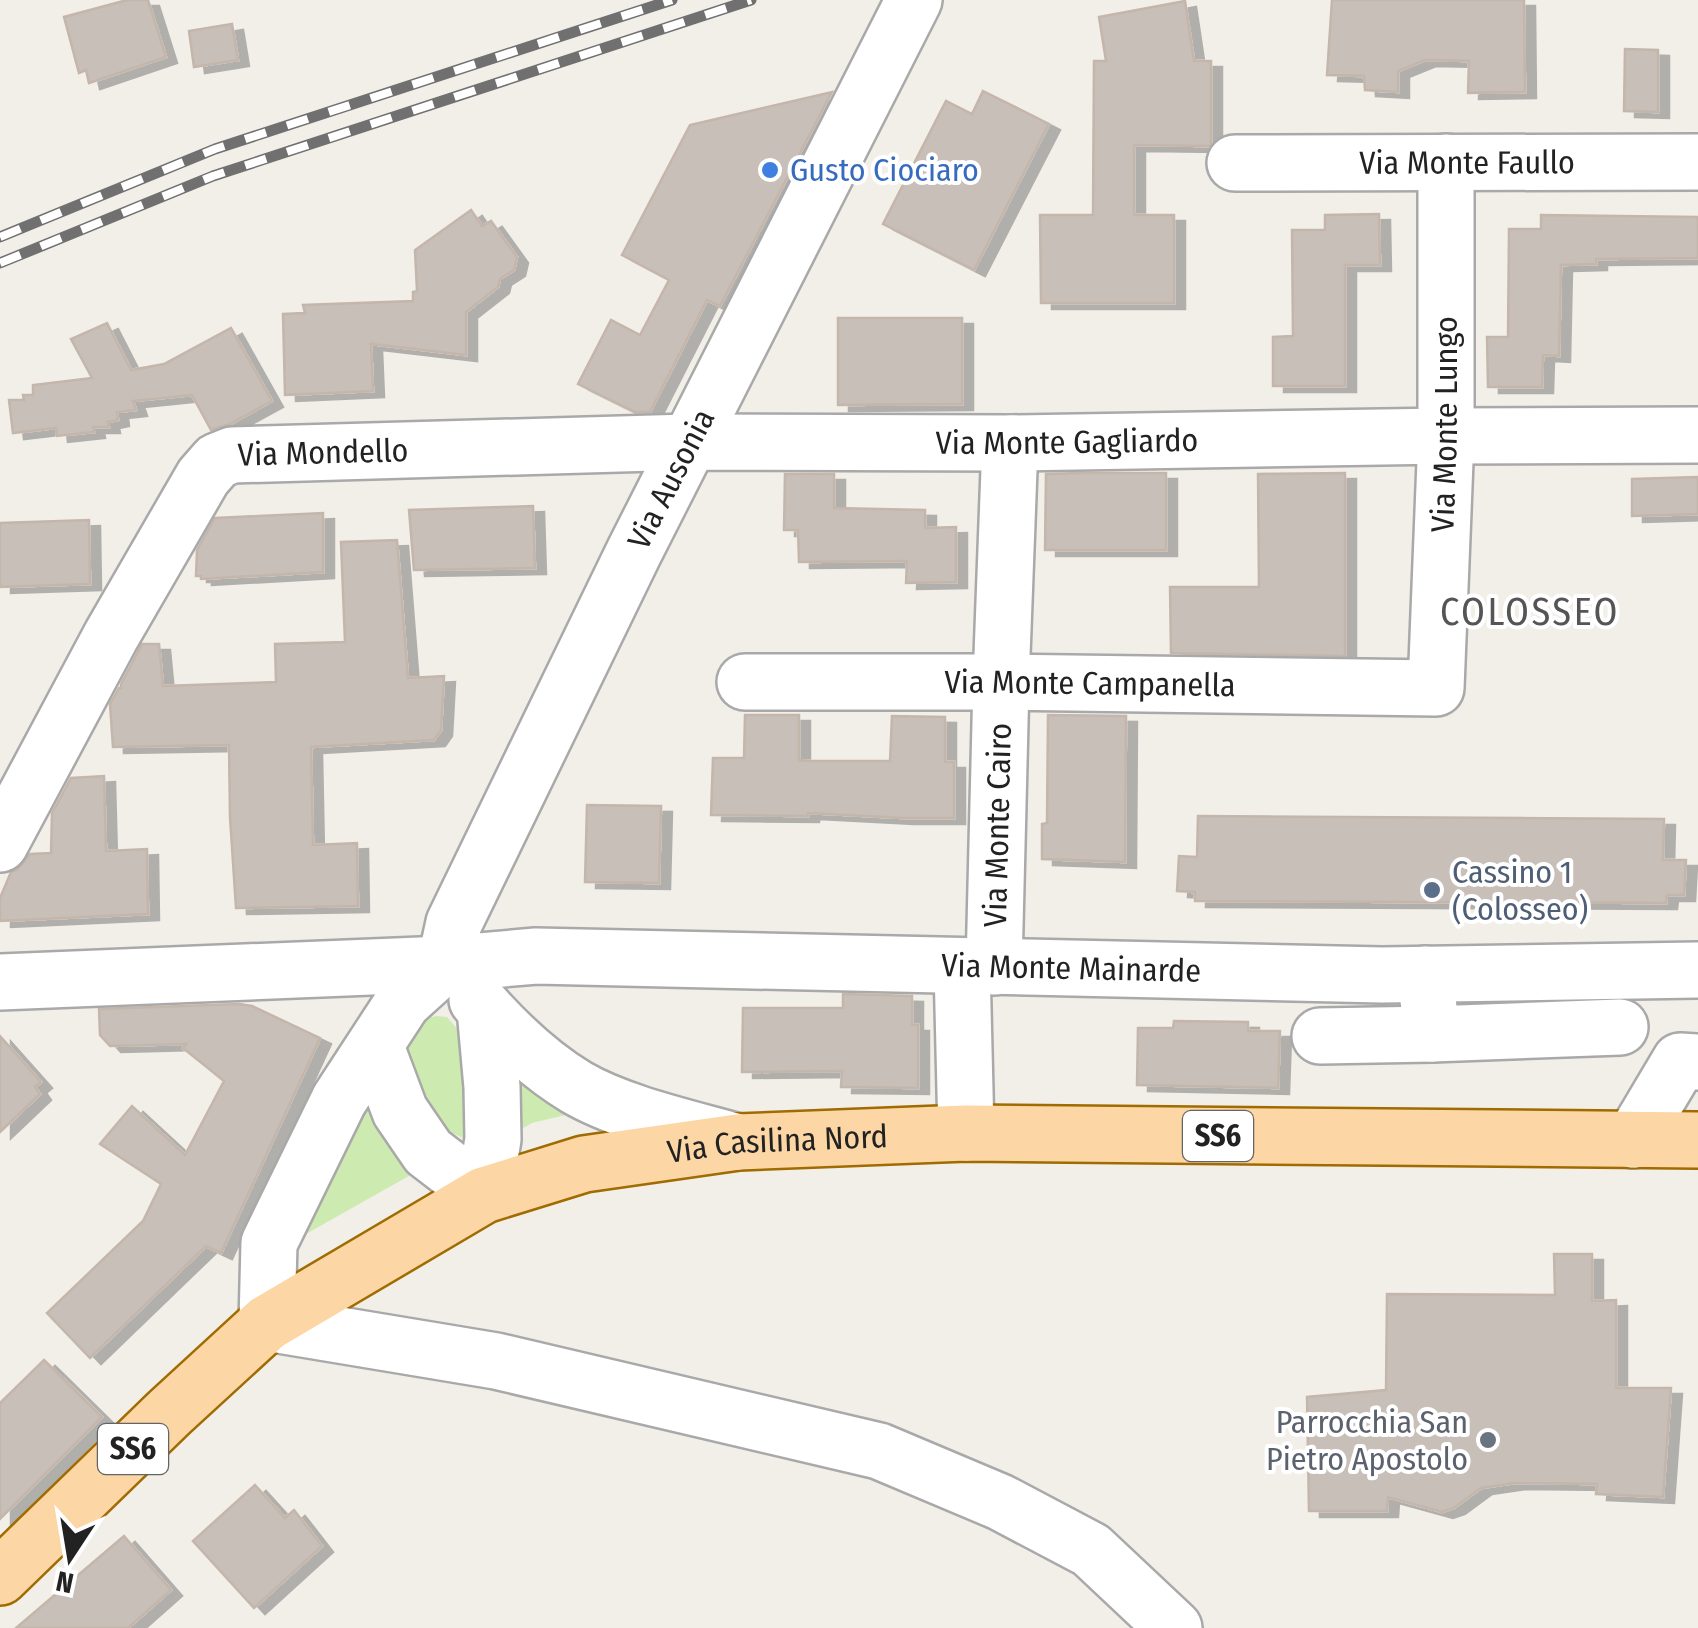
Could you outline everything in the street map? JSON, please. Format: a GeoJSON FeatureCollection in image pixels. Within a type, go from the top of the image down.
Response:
{"type":"FeatureCollection","features":[{"type":"Feature","properties":{"kind":"main road","name":"Via Casilina Nord"},"geometry":{"type":"LineString","coordinates":[[0,1577],[267,1323],[484,1194],[584,1164],[738,1142],[966,1133],[1698,1140]]}},
{"type":"Feature","properties":{"kind":"street","name":"Via Ausonia"},"geometry":{"type":"LineString","coordinates":[[445,964],[454,923],[689,442],[906,14]]}},
{"type":"Feature","properties":{"kind":"street","name":"Via Monte Lungo"},"geometry":{"type":"LineString","coordinates":[[1436,688],[1446,436],[1446,162]]}},
{"type":"Feature","properties":{"kind":"street","name":"Via Monte Faullo"},"geometry":{"type":"LineString","coordinates":[[1235,163],[1698,162]]}},
{"type":"Feature","properties":{"kind":"street","name":"Via Monte Gagliardo"},"geometry":{"type":"LineString","coordinates":[[689,442],[1010,443],[1698,435]]}},
{"type":"Feature","properties":{"kind":"street","name":"Via Mondello"},"geometry":{"type":"LineString","coordinates":[[0,844],[111,636],[217,462],[232,455],[689,442]]}},
{"type":"Feature","properties":{"kind":"street","name":"Via Monte Cairo"},"geometry":{"type":"LineString","coordinates":[[966,1133],[1001,682],[1010,443]]}},
{"type":"Feature","properties":{"kind":"street","name":"Via Monte Campanella"},"geometry":{"type":"LineString","coordinates":[[744,682],[1436,688]]}},
{"type":"Feature","properties":{"kind":"street","name":"Via Monte Mainarde"},"geometry":{"type":"LineString","coordinates":[[0,982],[445,964],[536,956],[1425,974],[1698,970]]}},
{"type":"Feature","properties":{"kind":"street"},"geometry":{"type":"LineString","coordinates":[[738,1142],[628,1108],[579,1088],[531,1056],[445,964],[403,1002],[339,1100],[269,1243],[267,1323],[496,1361],[879,1451],[1000,1502],[1091,1550],[1174,1628]]}},
{"type":"Feature","properties":{"kind":"street"},"geometry":{"type":"LineString","coordinates":[[1425,974],[1432,1034]]}},
{"type":"Feature","properties":{"kind":"street"},"geometry":{"type":"LineString","coordinates":[[376,1047],[400,1111],[428,1152],[484,1194],[493,1139],[485,1009]]}},
{"type":"Feature","properties":{"kind":"street"},"geometry":{"type":"LineString","coordinates":[[1320,1036],[1620,1028]]}},
{"type":"Feature","properties":{"kind":"street"},"geometry":{"type":"LineString","coordinates":[[1633,1140],[1680,1061],[1698,1062]]}},
{"type":"Feature","properties":{"kind":"green space"},"geometry":{"type":"Polygon","coordinates":[[[447,1017],[459,1031],[475,1143],[443,1129],[406,1100],[404,1039],[426,1018],[447,1017]]]}},
{"type":"Feature","properties":{"kind":"green space"},"geometry":{"type":"Polygon","coordinates":[[[502,1062],[574,1113],[532,1123],[511,1135],[502,1062]]]}},
{"type":"Feature","properties":{"kind":"green space"},"geometry":{"type":"Polygon","coordinates":[[[365,1104],[379,1126],[430,1164],[283,1247],[365,1104]]]}},
{"type":"Feature","properties":{"kind":"building"},"geometry":{"type":"Polygon","coordinates":[[[127,0],[148,0],[166,57],[89,83],[86,70],[79,73],[64,17],[127,0]]]}},
{"type":"Feature","properties":{"kind":"building"},"geometry":{"type":"Polygon","coordinates":[[[1332,0],[1524,0],[1525,92],[1468,93],[1469,61],[1425,60],[1398,71],[1398,92],[1365,90],[1364,76],[1327,75],[1332,0]]]}},
{"type":"Feature","properties":{"kind":"building"},"geometry":{"type":"Polygon","coordinates":[[[1185,1],[1194,61],[1211,61],[1211,144],[1134,145],[1134,215],[1174,215],[1174,303],[1041,303],[1040,215],[1093,215],[1094,61],[1106,61],[1099,17],[1185,1]]]}},
{"type":"Feature","properties":{"kind":"building"},"geometry":{"type":"Polygon","coordinates":[[[232,24],[238,60],[194,67],[189,31],[232,24]]]}},
{"type":"Feature","properties":{"kind":"building"},"geometry":{"type":"Polygon","coordinates":[[[1625,49],[1658,50],[1658,112],[1624,111],[1625,49]]]}},
{"type":"Feature","properties":{"kind":"building"},"geometry":{"type":"Polygon","coordinates":[[[983,91],[1049,124],[974,270],[883,224],[946,101],[972,114],[983,91]]]}},
{"type":"Feature","properties":{"kind":"building"},"geometry":{"type":"Polygon","coordinates":[[[832,92],[720,306],[707,300],[650,412],[635,412],[578,384],[611,320],[640,335],[669,280],[622,255],[690,125],[832,92]]]}},
{"type":"Feature","properties":{"kind":"building"},"geometry":{"type":"Polygon","coordinates":[[[471,210],[482,226],[491,221],[517,257],[514,270],[466,312],[466,355],[371,344],[373,391],[285,395],[283,314],[305,313],[303,305],[413,301],[413,292],[417,291],[415,250],[471,210]]]}},
{"type":"Feature","properties":{"kind":"building"},"geometry":{"type":"Polygon","coordinates":[[[1379,214],[1380,265],[1345,265],[1345,386],[1273,386],[1273,337],[1293,336],[1292,230],[1325,230],[1325,215],[1379,214]]]}},
{"type":"Feature","properties":{"kind":"building"},"geometry":{"type":"Polygon","coordinates":[[[1541,215],[1698,217],[1698,258],[1596,259],[1596,264],[1561,265],[1559,356],[1543,355],[1542,387],[1488,387],[1487,337],[1508,337],[1509,229],[1541,229],[1541,215]]]}},
{"type":"Feature","properties":{"kind":"building"},"geometry":{"type":"Polygon","coordinates":[[[838,318],[962,318],[962,404],[838,405],[838,318]]]}},
{"type":"Feature","properties":{"kind":"building"},"geometry":{"type":"Polygon","coordinates":[[[107,323],[131,370],[164,364],[231,328],[272,401],[211,430],[192,395],[133,401],[136,410],[117,412],[118,420],[108,422],[109,427],[93,427],[94,432],[57,436],[56,428],[13,433],[9,400],[24,400],[23,395],[33,395],[33,385],[92,378],[71,339],[107,323]]]}},
{"type":"Feature","properties":{"kind":"building"},"geometry":{"type":"Polygon","coordinates":[[[1166,473],[1166,550],[1045,550],[1046,474],[1166,473]]]}},
{"type":"Feature","properties":{"kind":"building"},"geometry":{"type":"Polygon","coordinates":[[[1345,473],[1345,656],[1171,653],[1170,587],[1259,587],[1258,474],[1345,473]]]}},
{"type":"Feature","properties":{"kind":"building"},"geometry":{"type":"Polygon","coordinates":[[[785,474],[834,474],[834,508],[925,510],[925,528],[956,527],[956,582],[906,583],[907,561],[799,562],[798,530],[784,530],[785,474]]]}},
{"type":"Feature","properties":{"kind":"building"},"geometry":{"type":"Polygon","coordinates":[[[1698,477],[1698,514],[1632,516],[1632,479],[1698,477]]]}},
{"type":"Feature","properties":{"kind":"building"},"geometry":{"type":"Polygon","coordinates":[[[533,506],[535,568],[414,570],[409,510],[533,506]]]}},
{"type":"Feature","properties":{"kind":"building"},"geometry":{"type":"Polygon","coordinates":[[[323,513],[323,572],[201,579],[196,576],[197,550],[215,518],[323,513]]]}},
{"type":"Feature","properties":{"kind":"building"},"geometry":{"type":"Polygon","coordinates":[[[89,520],[90,584],[0,587],[0,523],[89,520]]]}},
{"type":"Feature","properties":{"kind":"building"},"geometry":{"type":"Polygon","coordinates":[[[397,540],[408,678],[444,676],[441,730],[434,740],[311,747],[313,845],[357,843],[358,906],[236,908],[229,745],[113,747],[110,704],[142,644],[159,644],[163,686],[276,682],[275,644],[345,642],[341,542],[397,540]]]}},
{"type":"Feature","properties":{"kind":"building"},"geometry":{"type":"Polygon","coordinates":[[[745,715],[799,715],[799,760],[810,761],[890,761],[892,716],[945,717],[945,762],[954,762],[954,818],[808,813],[711,815],[713,758],[744,758],[745,715]]]}},
{"type":"Feature","properties":{"kind":"building"},"geometry":{"type":"Polygon","coordinates":[[[1048,715],[1126,716],[1125,862],[1042,859],[1042,824],[1047,823],[1048,715]]]}},
{"type":"Feature","properties":{"kind":"building"},"geometry":{"type":"Polygon","coordinates":[[[104,776],[106,851],[147,849],[148,914],[0,921],[0,898],[11,872],[30,854],[51,853],[52,813],[71,778],[104,776]]]}},
{"type":"Feature","properties":{"kind":"building"},"geometry":{"type":"Polygon","coordinates":[[[587,805],[661,806],[659,883],[585,882],[587,805]]]}},
{"type":"Feature","properties":{"kind":"building"},"geometry":{"type":"Polygon","coordinates":[[[1198,816],[1664,819],[1663,860],[1686,860],[1684,895],[1667,895],[1666,903],[1195,901],[1195,892],[1177,891],[1179,856],[1197,857],[1198,816]]]}},
{"type":"Feature","properties":{"kind":"building"},"geometry":{"type":"Polygon","coordinates":[[[843,994],[912,996],[912,1025],[918,1025],[918,1088],[841,1087],[842,1071],[742,1072],[743,1008],[843,1008],[843,994]]]}},
{"type":"Feature","properties":{"kind":"building"},"geometry":{"type":"Polygon","coordinates":[[[252,1006],[320,1038],[221,1253],[206,1246],[90,1358],[47,1313],[143,1221],[161,1184],[100,1144],[132,1106],[185,1155],[224,1081],[183,1048],[186,1044],[110,1046],[100,1035],[99,1009],[252,1006]]]}},
{"type":"Feature","properties":{"kind":"building"},"geometry":{"type":"Polygon","coordinates":[[[1174,1021],[1248,1022],[1248,1031],[1280,1031],[1278,1088],[1137,1085],[1138,1028],[1173,1028],[1174,1021]]]}},
{"type":"Feature","properties":{"kind":"building"},"geometry":{"type":"Polygon","coordinates":[[[0,1036],[41,1082],[35,1087],[40,1094],[0,1132],[0,1036]]]}},
{"type":"Feature","properties":{"kind":"building","name":"Parrocchia San Pietro Apostolo"},"geometry":{"type":"Polygon","coordinates":[[[1554,1254],[1592,1254],[1592,1301],[1616,1300],[1616,1388],[1671,1388],[1663,1497],[1596,1494],[1597,1484],[1515,1483],[1481,1488],[1442,1512],[1388,1497],[1387,1511],[1309,1511],[1307,1397],[1386,1390],[1387,1294],[1555,1295],[1554,1254]]]}},
{"type":"Feature","properties":{"kind":"building"},"geometry":{"type":"Polygon","coordinates":[[[44,1360],[102,1417],[0,1519],[0,1403],[44,1360]]]}},
{"type":"Feature","properties":{"kind":"building"},"geometry":{"type":"Polygon","coordinates":[[[255,1485],[285,1518],[294,1510],[322,1546],[254,1608],[193,1541],[255,1485]]]}},
{"type":"Feature","properties":{"kind":"building"},"geometry":{"type":"Polygon","coordinates":[[[124,1536],[171,1590],[128,1628],[16,1628],[124,1536]]]}},
{"type":"Feature","properties":{"kind":"railway"},"geometry":{"type":"LineString","coordinates":[[0,237],[215,149],[672,0]]}},
{"type":"Feature","properties":{"kind":"railway"},"geometry":{"type":"LineString","coordinates":[[0,263],[213,176],[751,0]]}},
{"type":"Feature","properties":{"kind":"place","name":"Gusto Ciociaro"},"geometry":{"type":"Point","coordinates":[770,170]}},
{"type":"Feature","properties":{"kind":"place","name":"Cassino 1 (Colosseo)"},"geometry":{"type":"Point","coordinates":[1432,890]}},
{"type":"Feature","properties":{"kind":"place","name":"Parrocchia San Pietro Apostolo"},"geometry":{"type":"Point","coordinates":[1488,1440]}},
{"type":"Feature","properties":{"kind":"district","name":"COLOSSEO"},"geometry":{"type":"Point","coordinates":[1530,612]}}]}
